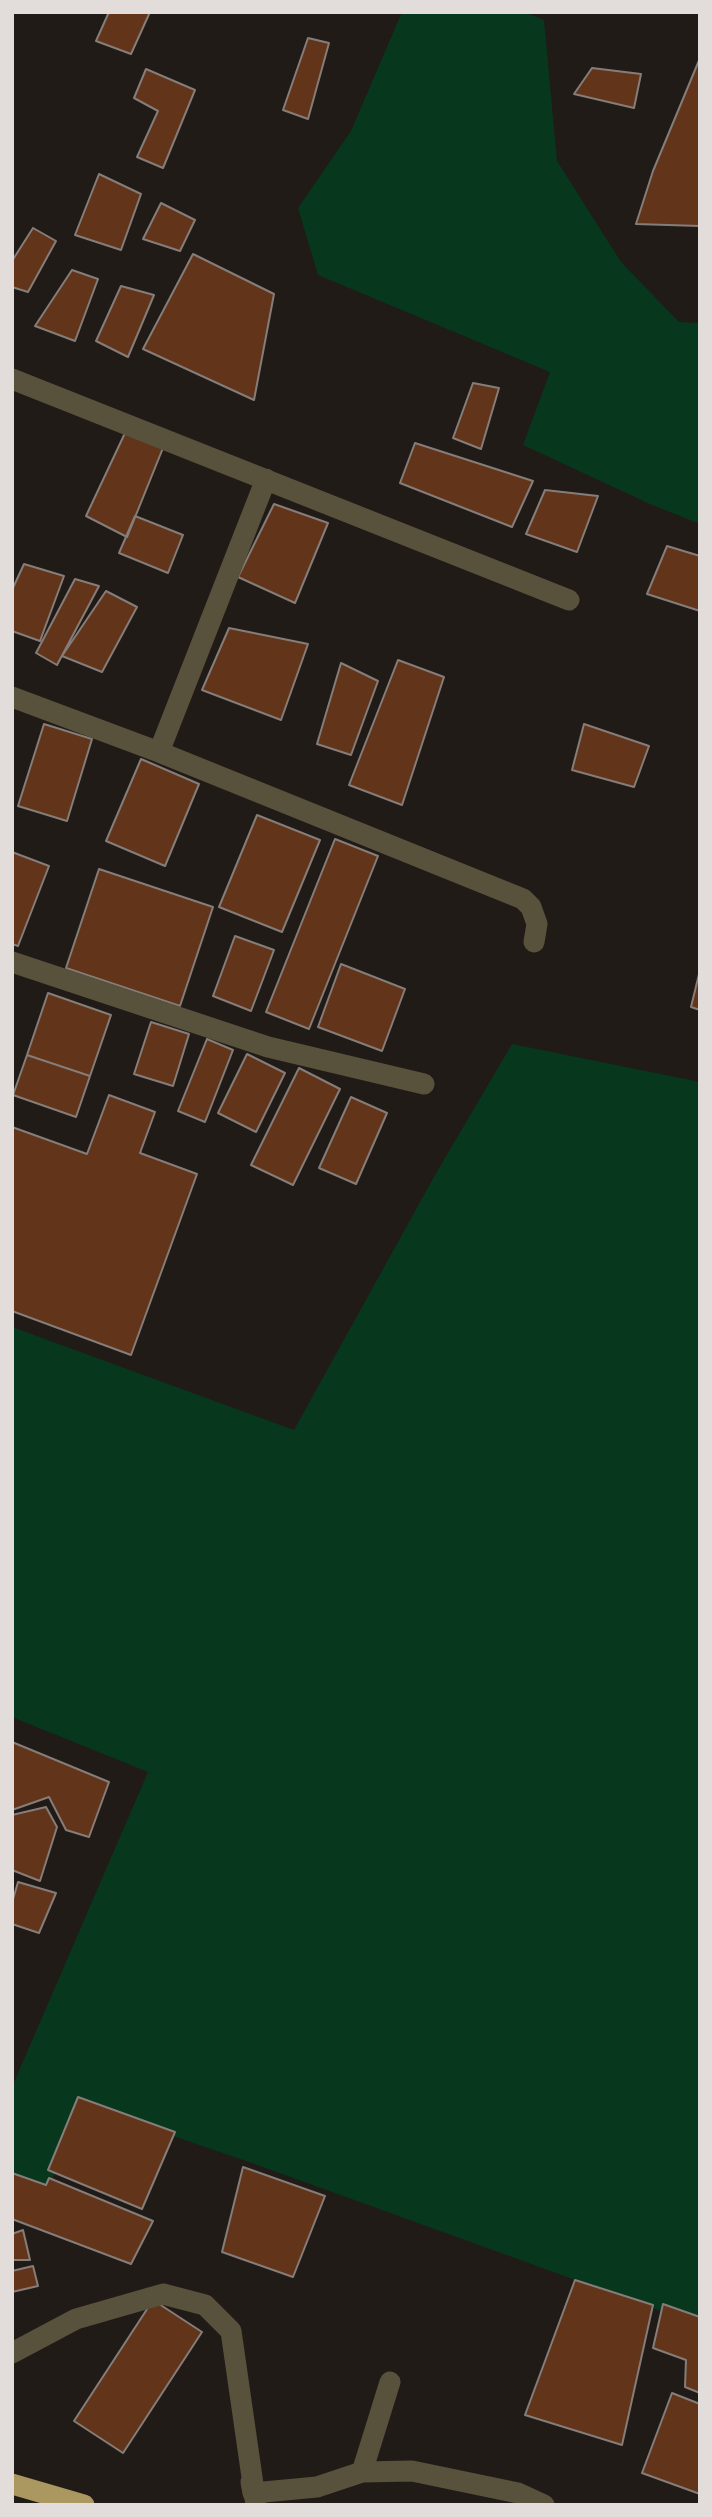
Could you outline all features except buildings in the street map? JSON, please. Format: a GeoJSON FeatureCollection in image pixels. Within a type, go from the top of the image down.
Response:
{"type":"FeatureCollection","features":[{"type":"Feature","properties":{"kind":"highway"},"geometry":{"type":"LineString","coordinates":[[12,2484],[84,2505]]}},
{"type":"Feature","properties":{"kind":"street"},"geometry":{"type":"LineString","coordinates":[[12,379],[569,600]]}},
{"type":"Feature","properties":{"kind":"street"},"geometry":{"type":"LineString","coordinates":[[159,752],[266,479]]}},
{"type":"Feature","properties":{"kind":"street"},"geometry":{"type":"LineString","coordinates":[[12,697],[159,752],[523,899],[531,907],[537,924],[534,942]]}},
{"type":"Feature","properties":{"kind":"street"},"geometry":{"type":"LineString","coordinates":[[12,962],[268,1047],[424,1084]]}},
{"type":"Feature","properties":{"kind":"street"},"geometry":{"type":"LineString","coordinates":[[12,2353],[76,2319],[163,2294],[205,2305],[231,2332],[253,2493],[301,2490],[362,2472],[412,2471],[518,2493],[544,2505]]}},
{"type":"Feature","properties":{"kind":"street"},"geometry":{"type":"LineString","coordinates":[[362,2472],[390,2382]]}},
{"type":"Feature","properties":{"kind":"street"},"geometry":{"type":"LineString","coordinates":[[251,2483],[256,2505]]}},
{"type":"Feature","properties":{"kind":"green space"},"geometry":{"type":"Polygon","coordinates":[[[402,12],[524,12],[544,20],[557,161],[621,262],[679,322],[700,323],[700,524],[650,504],[523,445],[550,372],[318,275],[298,208],[351,131],[402,12]]]}},
{"type":"Feature","properties":{"kind":"green space"},"geometry":{"type":"Polygon","coordinates":[[[512,1044],[700,1082],[700,2325],[252,2163],[88,2107],[44,2196],[12,2181],[12,2087],[148,1772],[12,1717],[12,1327],[294,1430],[435,1175],[512,1044]]]}}]}
